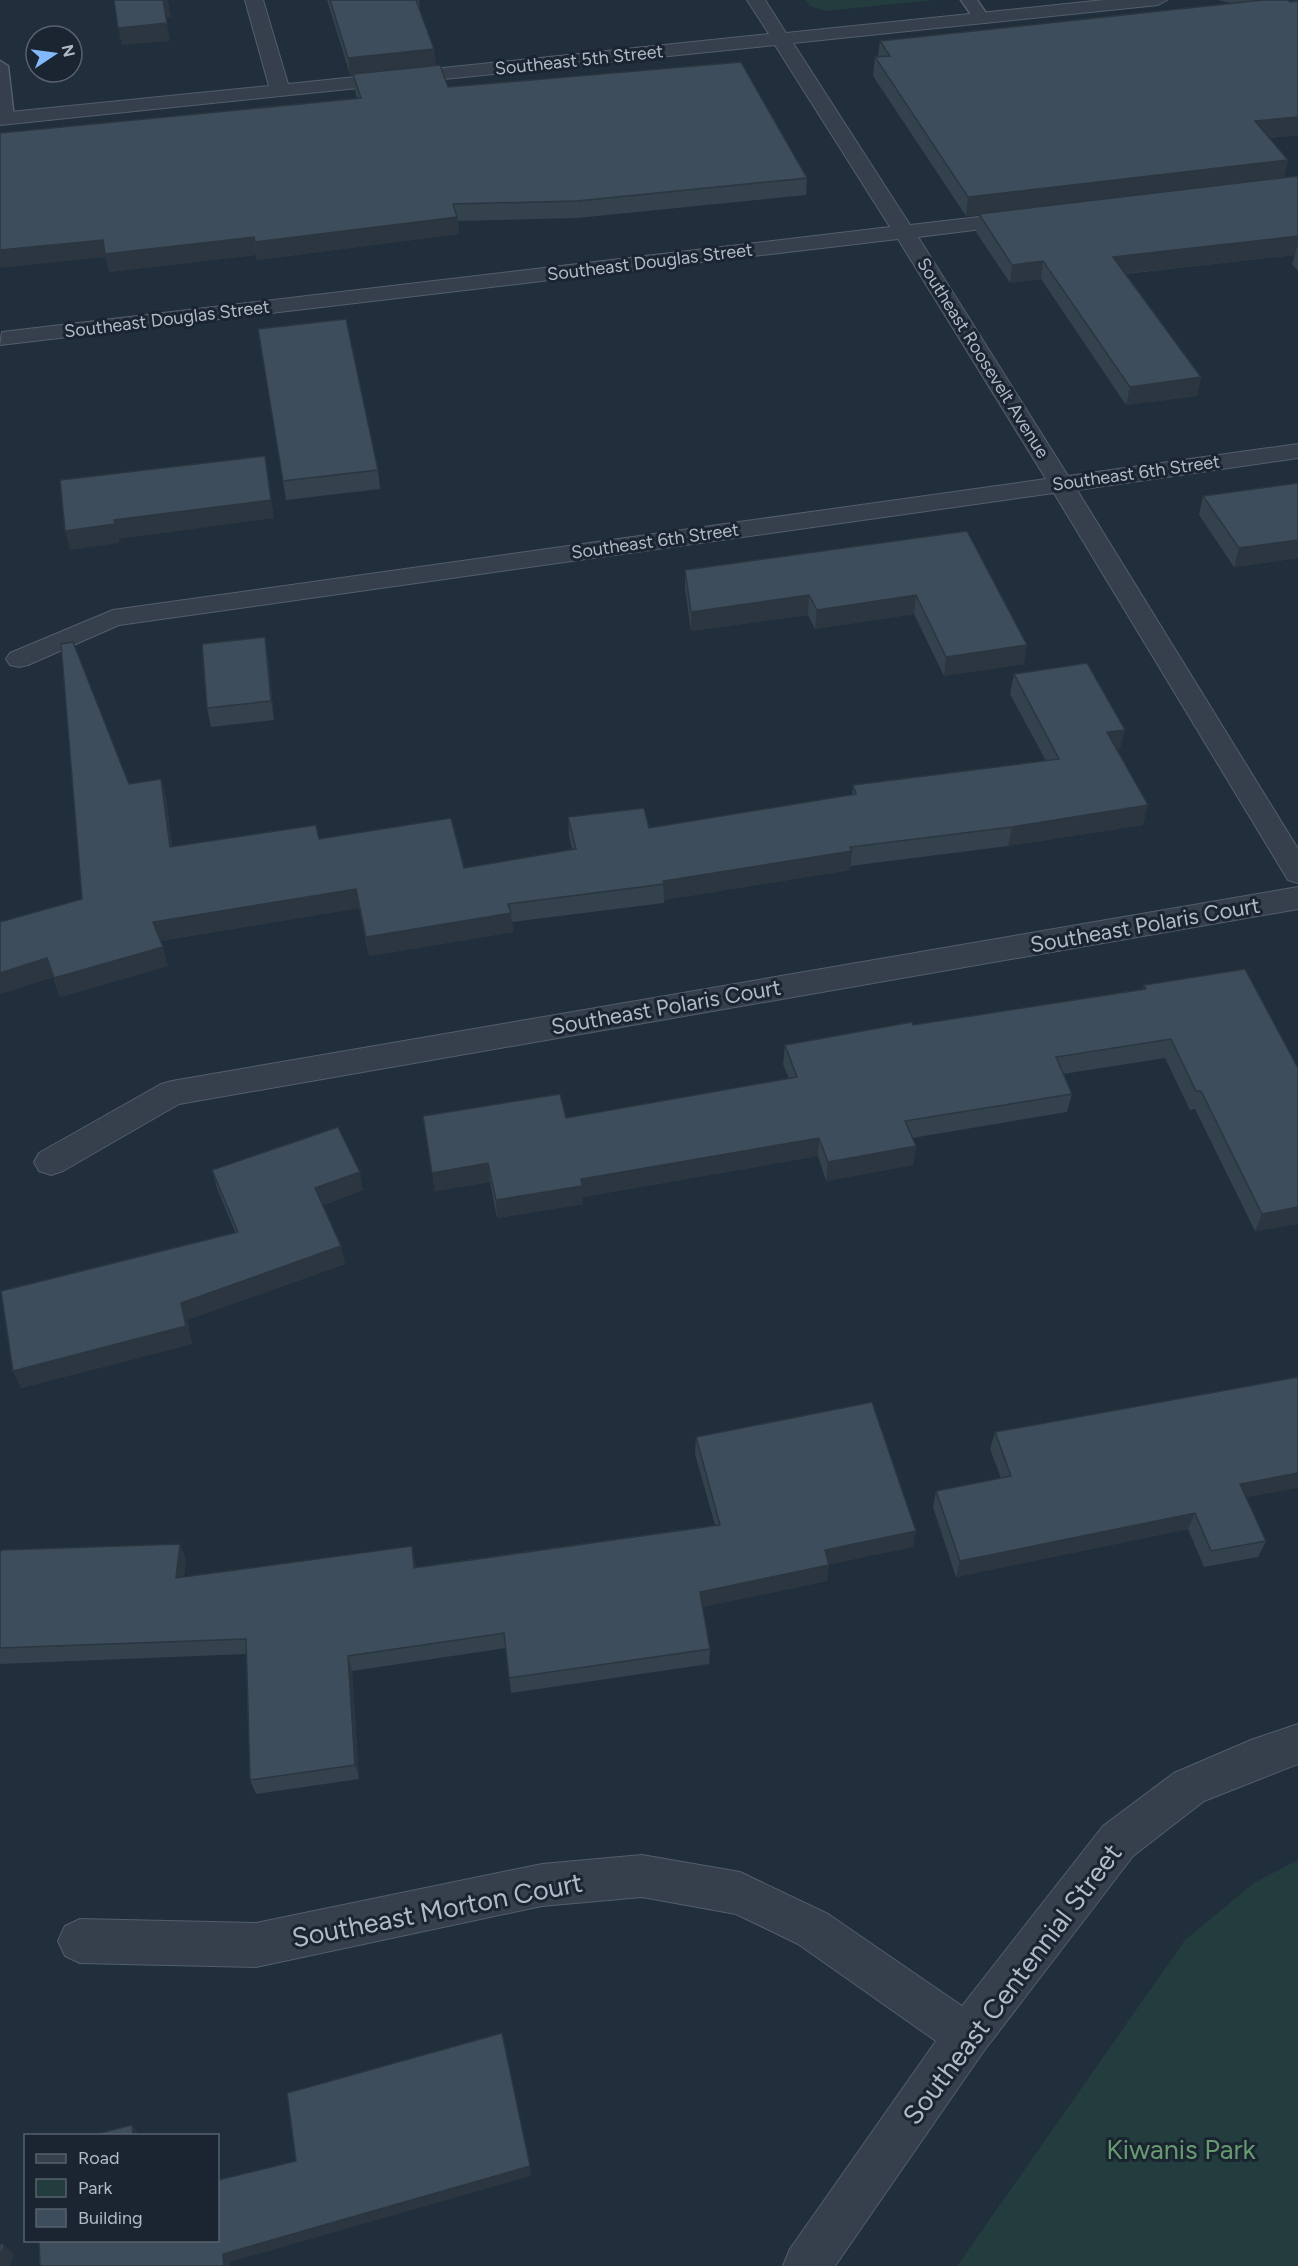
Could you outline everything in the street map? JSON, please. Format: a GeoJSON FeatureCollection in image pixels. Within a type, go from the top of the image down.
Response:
{"type":"FeatureCollection","features":[{"type":"Feature","properties":{"kind":"street"},"geometry":{"type":"LineString","coordinates":[[254,0],[280,90]]}},
{"type":"Feature","properties":{"kind":"street","name":"Southeast Roosevelt Avenue"},"geometry":{"type":"LineString","coordinates":[[756,0],[905,232],[1298,873]]}},
{"type":"Feature","properties":{"kind":"street","name":"Southeast 5th Street"},"geometry":{"type":"LineString","coordinates":[[2,119],[1158,0]]}},
{"type":"Feature","properties":{"kind":"street","name":"Southeast Douglas Street"},"geometry":{"type":"LineString","coordinates":[[2,339],[1048,214]]}},
{"type":"Feature","properties":{"kind":"street","name":"Southeast 6th Street"},"geometry":{"type":"LineString","coordinates":[[19,658],[113,618],[1298,451]]}},
{"type":"Feature","properties":{"kind":"street","name":"Southeast Polaris Court"},"geometry":{"type":"LineString","coordinates":[[51,1162],[172,1093],[1298,898]]}},
{"type":"Feature","properties":{"kind":"street","name":"Southeast Centennial Street"},"geometry":{"type":"LineString","coordinates":[[807,2266],[967,2036],[1118,1841],[1189,1786],[1251,1760],[1298,1744]]}},
{"type":"Feature","properties":{"kind":"street","name":"Southeast Morton Court"},"geometry":{"type":"LineString","coordinates":[[80,1941],[256,1945],[542,1885],[642,1876],[740,1893],[813,1929],[967,2036]]}},
{"type":"Feature","properties":{"kind":"lane"},"geometry":{"type":"LineString","coordinates":[[969,0],[982,19]]}},
{"type":"Feature","properties":{"kind":"lane"},"geometry":{"type":"LineString","coordinates":[[0,66],[2,119]]}},
{"type":"Feature","properties":{"kind":"green space"},"geometry":{"type":"Polygon","coordinates":[[[805,0],[935,0],[826,11],[810,6],[805,0]]]}},
{"type":"Feature","properties":{"kind":"green space","name":"Kiwanis Park"},"geometry":{"type":"Polygon","coordinates":[[[1298,1860],[1298,2266],[957,2266],[1185,1940],[1255,1882],[1298,1860]]]}},
{"type":"Feature","properties":{"kind":"building"},"geometry":{"type":"Polygon","coordinates":[[[114,0],[163,0],[167,23],[118,28],[114,0]]]}},
{"type":"Feature","properties":{"kind":"building"},"geometry":{"type":"Polygon","coordinates":[[[330,0],[416,0],[434,49],[348,58],[330,0]]]}},
{"type":"Feature","properties":{"kind":"building"},"geometry":{"type":"Polygon","coordinates":[[[1263,0],[1298,1],[1298,117],[1255,121],[1288,160],[968,197],[875,57],[890,56],[880,41],[1263,0]]]}},
{"type":"Feature","properties":{"kind":"building"},"geometry":{"type":"Polygon","coordinates":[[[741,62],[807,178],[577,201],[453,204],[457,217],[255,242],[254,237],[105,254],[103,240],[0,250],[0,133],[361,98],[353,74],[440,65],[448,87],[741,62]]]}},
{"type":"Feature","properties":{"kind":"building"},"geometry":{"type":"Polygon","coordinates":[[[1298,176],[1298,236],[1113,257],[1201,377],[1130,387],[1043,261],[1012,265],[979,214],[1298,176]]]}},
{"type":"Feature","properties":{"kind":"building"},"geometry":{"type":"Polygon","coordinates":[[[346,319],[378,470],[283,481],[258,329],[346,319]]]}},
{"type":"Feature","properties":{"kind":"building"},"geometry":{"type":"Polygon","coordinates":[[[265,456],[271,500],[114,520],[115,524],[65,531],[60,480],[265,456]]]}},
{"type":"Feature","properties":{"kind":"building"},"geometry":{"type":"Polygon","coordinates":[[[1298,483],[1298,540],[1239,548],[1203,496],[1298,483]]]}},
{"type":"Feature","properties":{"kind":"building"},"geometry":{"type":"Polygon","coordinates":[[[967,531],[1027,645],[946,657],[916,595],[817,610],[809,595],[691,612],[685,570],[967,531]]]}},
{"type":"Feature","properties":{"kind":"building"},"geometry":{"type":"Polygon","coordinates":[[[265,637],[271,701],[207,708],[202,644],[265,637]]]}},
{"type":"Feature","properties":{"kind":"building"},"geometry":{"type":"Polygon","coordinates":[[[73,642],[129,784],[161,779],[170,847],[316,825],[319,839],[451,818],[464,868],[576,849],[568,817],[644,808],[649,828],[856,794],[853,785],[1059,759],[1014,674],[1087,663],[1125,730],[1107,732],[1148,805],[1012,827],[850,847],[852,851],[663,881],[664,884],[508,904],[511,913],[366,937],[356,889],[153,922],[163,947],[54,978],[47,958],[0,973],[0,922],[82,899],[61,644],[73,642]]]}},
{"type":"Feature","properties":{"kind":"building"},"geometry":{"type":"Polygon","coordinates":[[[1245,969],[1298,1068],[1298,1207],[1262,1214],[1201,1091],[1196,1091],[1171,1039],[1056,1057],[1072,1094],[905,1121],[916,1146],[828,1162],[819,1138],[581,1179],[582,1186],[496,1200],[488,1163],[432,1173],[423,1116],[560,1094],[566,1118],[797,1077],[785,1045],[912,1022],[913,1025],[1146,989],[1144,985],[1245,969]]]}},
{"type":"Feature","properties":{"kind":"building"},"geometry":{"type":"Polygon","coordinates":[[[338,1127],[360,1172],[315,1188],[341,1246],[181,1303],[186,1326],[13,1371],[1,1291],[238,1232],[212,1170],[338,1127]]]}},
{"type":"Feature","properties":{"kind":"building"},"geometry":{"type":"Polygon","coordinates":[[[1298,1377],[1298,1473],[1240,1484],[1266,1541],[1211,1551],[1195,1513],[960,1561],[936,1491],[1011,1476],[995,1432],[1298,1377]]]}},
{"type":"Feature","properties":{"kind":"building"},"geometry":{"type":"Polygon","coordinates":[[[872,1402],[916,1531],[825,1550],[829,1565],[700,1592],[710,1649],[509,1678],[504,1633],[348,1656],[355,1765],[250,1780],[246,1639],[0,1648],[1,1550],[180,1544],[176,1578],[412,1546],[414,1568],[720,1525],[696,1437],[872,1402]]]}},
{"type":"Feature","properties":{"kind":"building"},"geometry":{"type":"Polygon","coordinates":[[[502,2033],[530,2166],[223,2254],[224,2266],[40,2266],[39,2242],[219,2242],[219,2180],[296,2161],[287,2093],[502,2033]]]}},
{"type":"Feature","properties":{"kind":"building"},"geometry":{"type":"Polygon","coordinates":[[[132,2125],[133,2134],[96,2134],[132,2125]]]}},
{"type":"Feature","properties":{"kind":"building"},"geometry":{"type":"Polygon","coordinates":[[[0,2244],[4,2245],[0,2257],[0,2244]]]}}]}
